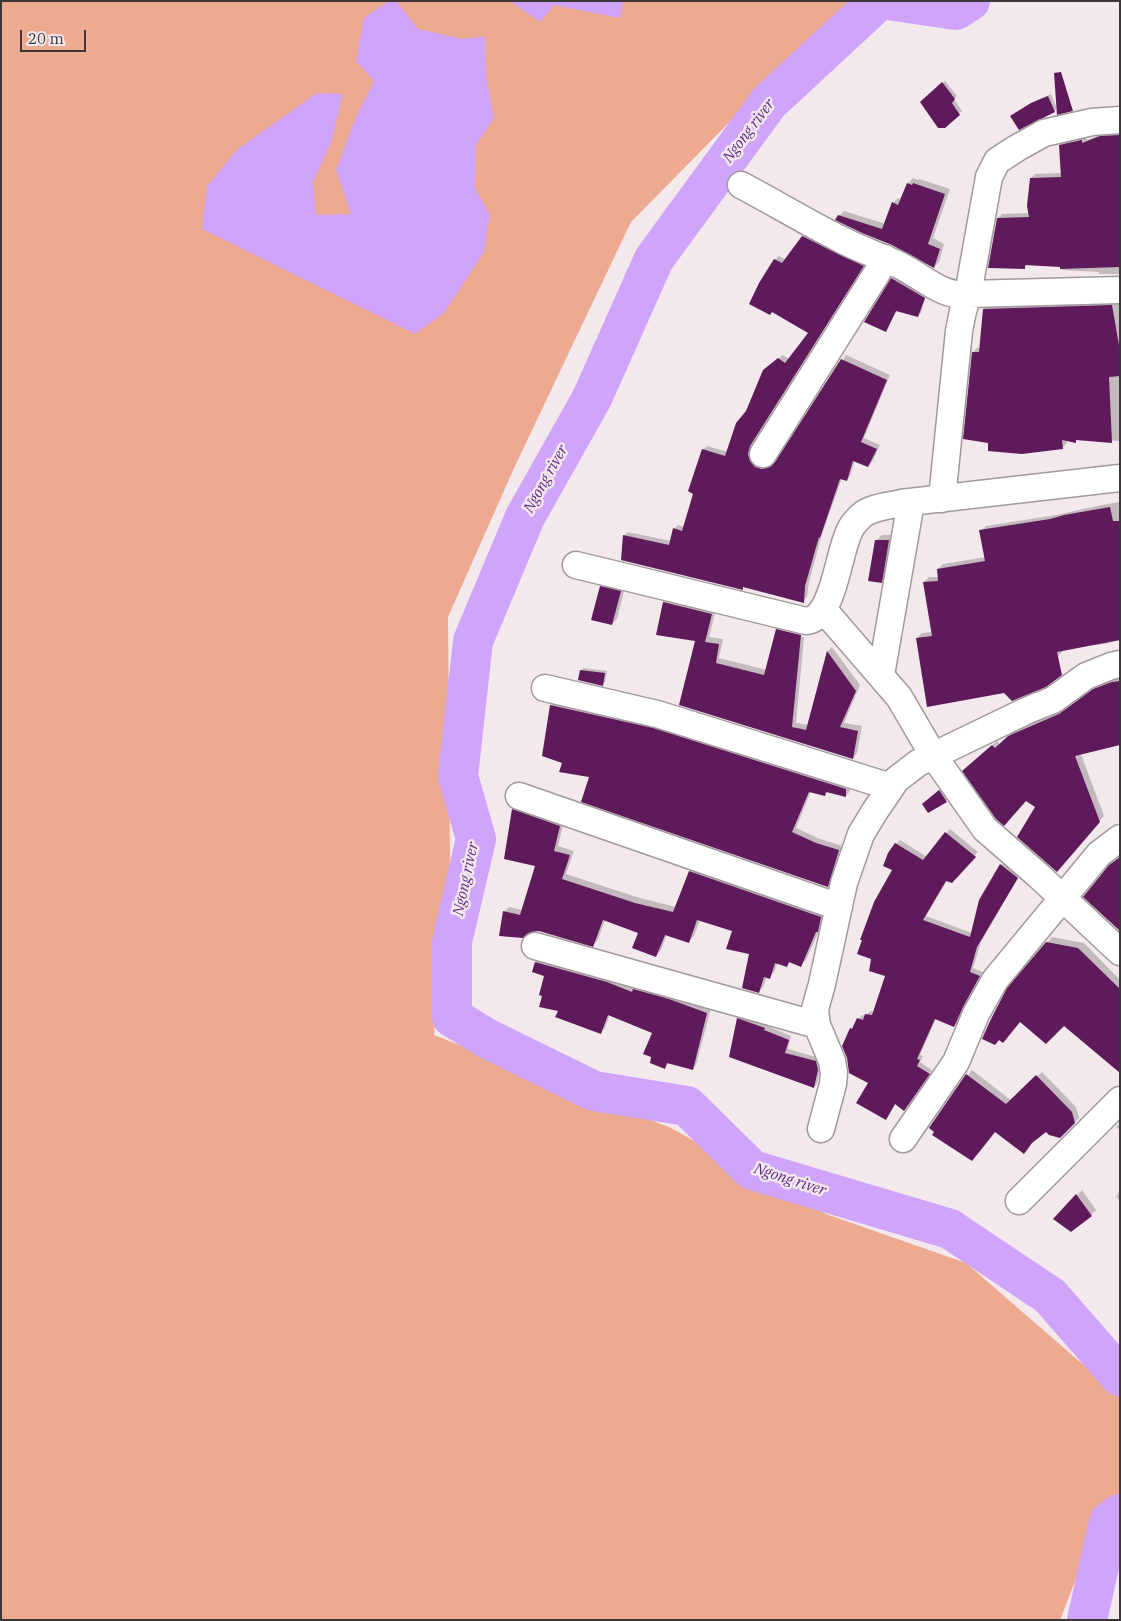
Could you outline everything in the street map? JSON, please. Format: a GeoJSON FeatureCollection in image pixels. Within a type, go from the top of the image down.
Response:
{"type":"FeatureCollection","features":[{"type":"Feature","properties":{"kind":"street"},"geometry":{"type":"LineString","coordinates":[[942,499],[959,331],[968,294],[989,177],[997,161],[1044,133],[1092,122],[1120,120]]}},
{"type":"Feature","properties":{"kind":"street"},"geometry":{"type":"LineString","coordinates":[[741,185],[843,240],[902,266],[942,290],[954,294],[1120,290]]}},
{"type":"Feature","properties":{"kind":"street"},"geometry":{"type":"LineString","coordinates":[[763,454],[885,258]]}},
{"type":"Feature","properties":{"kind":"street"},"geometry":{"type":"LineString","coordinates":[[576,565],[806,621],[813,621],[823,609],[832,590],[841,553],[851,527],[862,515],[881,508],[911,502],[1120,478]]}},
{"type":"Feature","properties":{"kind":"street"},"geometry":{"type":"LineString","coordinates":[[881,675],[911,502]]}},
{"type":"Feature","properties":{"kind":"street"},"geometry":{"type":"LineString","coordinates":[[823,609],[881,675],[908,710],[933,755],[986,829],[1120,952]]}},
{"type":"Feature","properties":{"kind":"street"},"geometry":{"type":"LineString","coordinates":[[821,1129],[833,1084],[834,1073],[832,1061],[817,1025],[815,1009],[851,859],[861,834],[891,787],[907,771],[933,755],[1053,700],[1086,676],[1120,664]]}},
{"type":"Feature","properties":{"kind":"street"},"geometry":{"type":"LineString","coordinates":[[545,688],[657,714],[891,787]]}},
{"type":"Feature","properties":{"kind":"street"},"geometry":{"type":"LineString","coordinates":[[520,796],[839,907]]}},
{"type":"Feature","properties":{"kind":"street"},"geometry":{"type":"LineString","coordinates":[[903,1139],[956,1062],[976,1014],[995,980],[1099,854],[1120,838]]}},
{"type":"Feature","properties":{"kind":"street"},"geometry":{"type":"LineString","coordinates":[[535,946],[817,1025]]}},
{"type":"Feature","properties":{"kind":"street"},"geometry":{"type":"LineString","coordinates":[[1019,1201],[1120,1100]]}},
{"type":"Feature","properties":{"kind":"shaded area"},"geometry":{"type":"Polygon","coordinates":[[[1,1],[849,1],[631,222],[515,466],[448,617],[450,859],[434,1035],[671,1128],[826,1214],[966,1263],[1120,1397],[1120,1497],[1092,1538],[1060,1620],[1,1620],[1,1]]]}},
{"type":"Feature","properties":{"kind":"shaded area"},"geometry":{"type":"Polygon","coordinates":[[[389,1],[396,1],[418,29],[463,39],[485,36],[486,75],[494,118],[476,145],[475,188],[490,215],[484,252],[444,313],[415,334],[202,229],[207,186],[239,148],[317,93],[343,94],[331,143],[313,182],[316,215],[351,214],[336,170],[356,117],[374,81],[356,61],[364,18],[389,1]]]}},
{"type":"Feature","properties":{"kind":"shaded area"},"geometry":{"type":"Polygon","coordinates":[[[510,1],[623,1],[620,18],[554,5],[540,22],[510,1]]]}},
{"type":"Feature","properties":{"kind":"building"},"geometry":{"type":"Polygon","coordinates":[[[1061,72],[1073,111],[1057,115],[1054,73],[1061,72]]]}},
{"type":"Feature","properties":{"kind":"building"},"geometry":{"type":"Polygon","coordinates":[[[942,82],[955,99],[952,103],[960,115],[945,128],[938,128],[920,102],[942,82]]]}},
{"type":"Feature","properties":{"kind":"building"},"geometry":{"type":"Polygon","coordinates":[[[1048,96],[1055,112],[1019,130],[1010,116],[1031,103],[1048,96]]]}},
{"type":"Feature","properties":{"kind":"building"},"geometry":{"type":"Polygon","coordinates":[[[1120,135],[1120,267],[1060,269],[1060,267],[1025,265],[1025,269],[988,268],[997,218],[1029,217],[1027,206],[1030,178],[1061,177],[1059,145],[1082,140],[1082,143],[1100,136],[1120,135]]]}},
{"type":"Feature","properties":{"kind":"building"},"geometry":{"type":"Polygon","coordinates":[[[907,183],[912,185],[913,183],[945,194],[928,244],[940,249],[934,268],[892,245],[835,220],[838,215],[882,229],[892,202],[898,205],[907,183]]]}},
{"type":"Feature","properties":{"kind":"building"},"geometry":{"type":"Polygon","coordinates":[[[802,236],[864,266],[750,446],[748,454],[750,461],[755,467],[762,469],[770,467],[775,462],[841,359],[887,380],[861,442],[877,449],[868,467],[853,461],[847,481],[840,479],[819,537],[805,586],[804,603],[743,587],[743,590],[621,560],[623,535],[669,545],[673,528],[682,531],[693,494],[688,491],[702,449],[725,456],[736,423],[746,411],[763,370],[778,358],[785,363],[808,333],[772,312],[770,315],[749,304],[774,259],[782,263],[802,236]]]}},
{"type":"Feature","properties":{"kind":"building"},"geometry":{"type":"Polygon","coordinates":[[[891,278],[925,298],[918,317],[896,311],[886,332],[864,322],[891,278]]]}},
{"type":"Feature","properties":{"kind":"building"},"geometry":{"type":"Polygon","coordinates":[[[1112,305],[1120,351],[1120,376],[1109,377],[1112,443],[1076,440],[1076,443],[1062,440],[1063,449],[1022,454],[988,451],[988,443],[963,439],[972,352],[979,352],[983,309],[1112,305]]]}},
{"type":"Feature","properties":{"kind":"building"},"geometry":{"type":"Polygon","coordinates":[[[1110,507],[1113,521],[1120,521],[1120,640],[1057,652],[1062,675],[1046,687],[1012,701],[1004,693],[927,707],[916,638],[932,636],[923,582],[938,581],[937,569],[985,561],[979,530],[1110,507]]]}},
{"type":"Feature","properties":{"kind":"building"},"geometry":{"type":"Polygon","coordinates":[[[875,540],[889,540],[882,583],[868,581],[875,540]]]}},
{"type":"Feature","properties":{"kind":"building"},"geometry":{"type":"Polygon","coordinates":[[[600,586],[621,591],[612,625],[591,620],[600,586]]]}},
{"type":"Feature","properties":{"kind":"building"},"geometry":{"type":"Polygon","coordinates":[[[663,602],[712,614],[705,642],[719,644],[716,663],[764,675],[776,629],[801,635],[792,727],[806,730],[827,651],[856,691],[840,727],[858,731],[853,759],[679,705],[695,641],[656,635],[663,602]]]}},
{"type":"Feature","properties":{"kind":"building"},"geometry":{"type":"Polygon","coordinates":[[[580,670],[605,673],[603,686],[578,680],[580,670]]]}},
{"type":"Feature","properties":{"kind":"building"},"geometry":{"type":"Polygon","coordinates":[[[1120,681],[1120,745],[1075,756],[1100,822],[1057,872],[1017,837],[1035,807],[1026,801],[1004,826],[996,819],[962,771],[992,745],[995,748],[1008,736],[1059,714],[1093,689],[1120,681]]]}},
{"type":"Feature","properties":{"kind":"building"},"geometry":{"type":"Polygon","coordinates":[[[550,705],[653,728],[846,789],[846,797],[826,792],[825,796],[809,792],[792,832],[816,843],[839,850],[828,887],[581,802],[589,777],[559,772],[562,763],[542,756],[550,705]]]}},
{"type":"Feature","properties":{"kind":"building"},"geometry":{"type":"Polygon","coordinates":[[[939,790],[947,802],[928,813],[922,804],[939,790]]]}},
{"type":"Feature","properties":{"kind":"building"},"geometry":{"type":"Polygon","coordinates":[[[512,809],[560,826],[554,851],[570,855],[562,879],[635,903],[673,912],[689,871],[821,917],[818,932],[816,932],[801,967],[789,962],[787,967],[775,963],[770,979],[764,977],[759,993],[742,988],[749,954],[726,949],[732,931],[697,920],[689,943],[665,935],[656,957],[632,948],[638,933],[603,920],[593,947],[539,931],[531,932],[523,938],[499,936],[503,911],[520,915],[535,866],[504,859],[512,809]]]}},
{"type":"Feature","properties":{"kind":"building"},"geometry":{"type":"Polygon","coordinates":[[[945,832],[976,857],[952,883],[946,881],[923,920],[970,937],[979,900],[1000,864],[1018,878],[977,947],[970,972],[980,976],[954,1027],[935,1019],[917,1059],[920,1060],[917,1066],[930,1074],[904,1111],[895,1104],[886,1120],[856,1103],[868,1083],[849,1073],[847,1058],[842,1046],[857,1018],[863,1020],[865,1014],[872,1015],[885,976],[869,971],[871,959],[857,954],[874,902],[892,870],[883,866],[888,853],[895,843],[923,860],[945,832]]]}},
{"type":"Feature","properties":{"kind":"building"},"geometry":{"type":"Polygon","coordinates":[[[1120,857],[1120,931],[1083,897],[1109,865],[1120,857]]]}},
{"type":"Feature","properties":{"kind":"building"},"geometry":{"type":"Polygon","coordinates":[[[1046,942],[1078,948],[1120,989],[1120,1073],[1064,1026],[1046,1044],[1020,1022],[1003,1043],[999,1040],[995,1045],[982,1039],[1007,988],[1046,942]]]}},
{"type":"Feature","properties":{"kind":"building"},"geometry":{"type":"Polygon","coordinates":[[[535,962],[607,982],[632,992],[633,989],[669,999],[707,1013],[693,1070],[667,1063],[665,1069],[650,1063],[651,1057],[643,1054],[652,1033],[608,1015],[601,1034],[555,1017],[558,1011],[539,1007],[542,996],[539,995],[544,976],[532,972],[535,962]]]}},
{"type":"Feature","properties":{"kind":"building"},"geometry":{"type":"Polygon","coordinates":[[[737,1018],[765,1028],[764,1030],[789,1040],[785,1053],[816,1061],[818,1070],[814,1088],[729,1057],[737,1018]]]}},
{"type":"Feature","properties":{"kind":"building"},"geometry":{"type":"Polygon","coordinates":[[[966,1074],[1006,1104],[1036,1075],[1072,1112],[1075,1123],[1060,1138],[1049,1135],[1046,1132],[1032,1143],[1024,1154],[995,1132],[972,1161],[932,1135],[934,1132],[929,1128],[966,1074]]]}},
{"type":"Feature","properties":{"kind":"building"},"geometry":{"type":"Polygon","coordinates":[[[1076,1194],[1092,1216],[1071,1232],[1053,1219],[1076,1194]]]}},
{"type":"Feature","properties":{"kind":"waterway","name":"Ngong river"},"geometry":{"type":"LineString","coordinates":[[878,1],[769,102],[654,259],[592,398],[525,517],[473,641],[458,776],[476,839],[452,942],[452,1017],[486,1038],[594,1091],[687,1106],[752,1170],[950,1229],[1050,1296],[1120,1376]]}},
{"type":"Feature","properties":{"kind":"waterway","name":"Ngong river"},"geometry":{"type":"LineString","coordinates":[[894,1],[956,10],[970,1]]}},
{"type":"Feature","properties":{"kind":"waterway","name":"Ngong river"},"geometry":{"type":"LineString","coordinates":[[1087,1620],[1109,1522],[1120,1514]]}}]}
